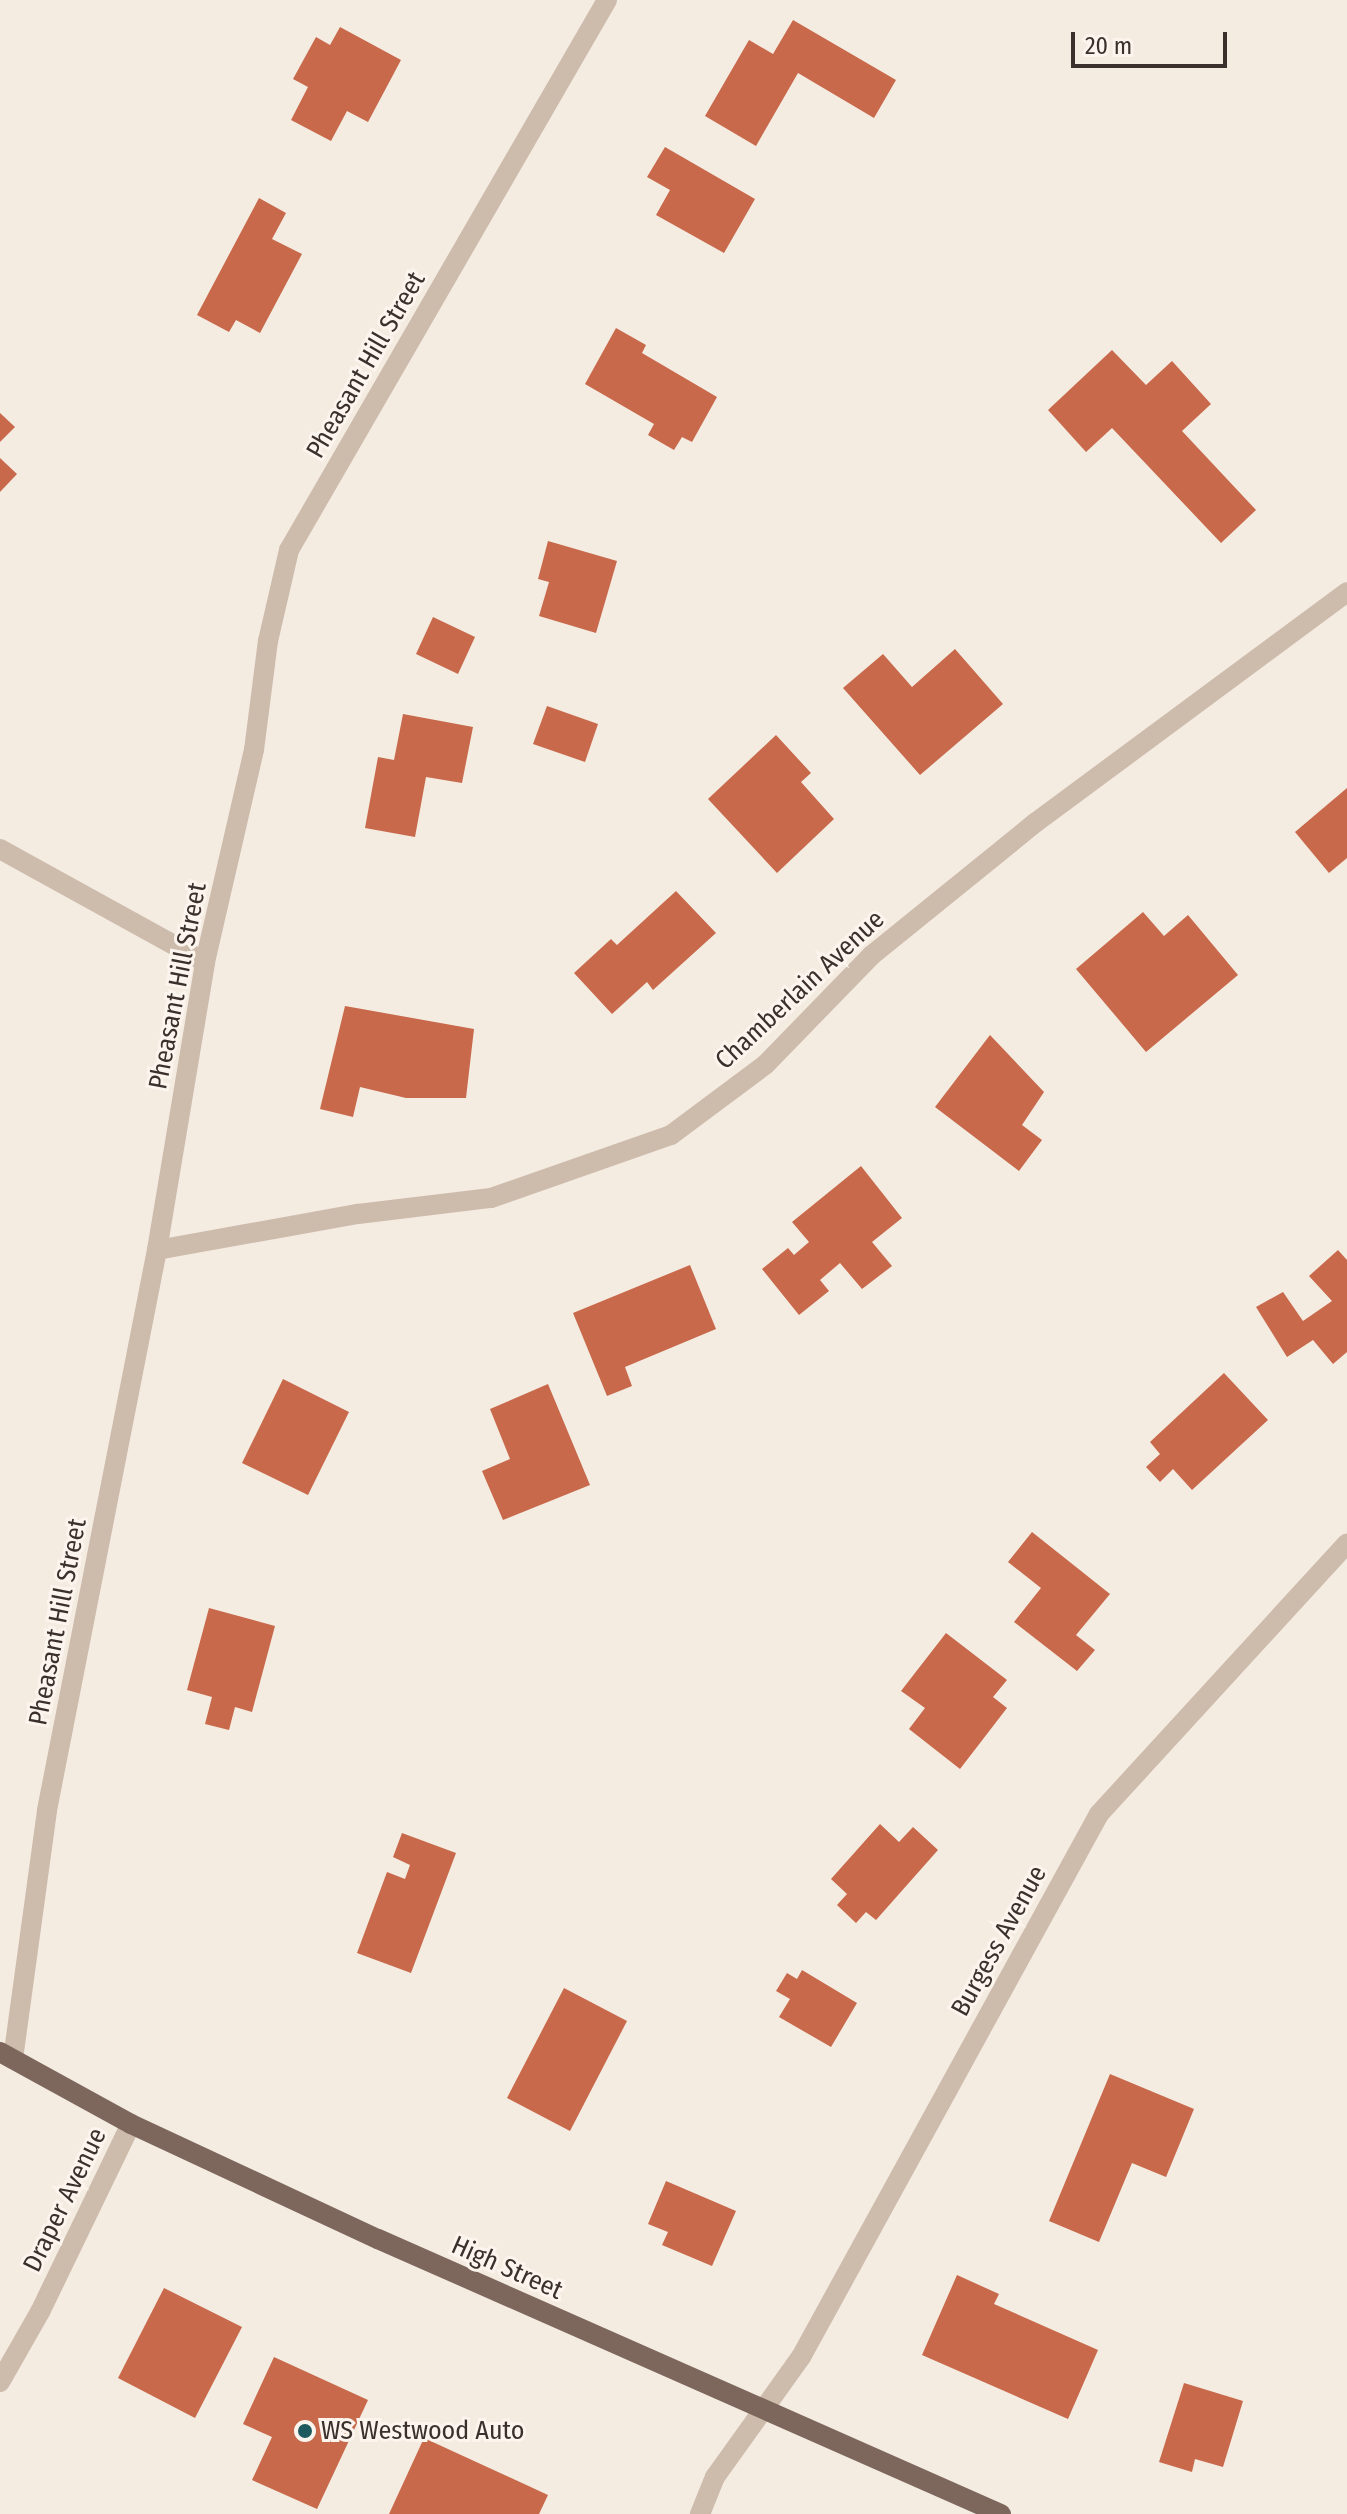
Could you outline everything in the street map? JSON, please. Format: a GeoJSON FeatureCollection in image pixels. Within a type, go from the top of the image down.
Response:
{"type":"FeatureCollection","features":[{"type":"Feature","properties":{"kind":"main road","name":"High Street"},"geometry":{"type":"LineString","coordinates":[[6,2055],[131,2124],[759,2410],[1001,2514]]}},
{"type":"Feature","properties":{"kind":"street","name":"Pheasant Hill Street"},"geometry":{"type":"LineString","coordinates":[[6,2055],[47,1810],[157,1250],[205,962],[254,750],[268,641],[289,550],[607,0]]}},
{"type":"Feature","properties":{"kind":"street","name":"Chamberlain Avenue"},"geometry":{"type":"LineString","coordinates":[[157,1250],[358,1214],[491,1198],[671,1135],[765,1065],[872,955],[1035,823],[1347,592]]}},
{"type":"Feature","properties":{"kind":"street"},"geometry":{"type":"LineString","coordinates":[[0,849],[205,962]]}},
{"type":"Feature","properties":{"kind":"street","name":"Burgess Avenue"},"geometry":{"type":"LineString","coordinates":[[700,2514],[715,2477],[759,2410],[801,2357],[1099,1814],[1347,1543]]}},
{"type":"Feature","properties":{"kind":"street","name":"Draper Avenue"},"geometry":{"type":"LineString","coordinates":[[0,2382],[40,2312],[131,2124]]}},
{"type":"Feature","properties":{"kind":"building"},"geometry":{"type":"Polygon","coordinates":[[[793,20],[896,80],[874,118],[798,73],[756,146],[705,116],[749,40],[773,54],[793,20]]]}},
{"type":"Feature","properties":{"kind":"building"},"geometry":{"type":"Polygon","coordinates":[[[340,27],[401,60],[368,122],[347,111],[331,141],[291,120],[308,87],[293,79],[316,37],[330,45],[340,27]]]}},
{"type":"Feature","properties":{"kind":"building"},"geometry":{"type":"Polygon","coordinates":[[[665,147],[755,199],[724,253],[656,215],[670,190],[647,177],[665,147]]]}},
{"type":"Feature","properties":{"kind":"building"},"geometry":{"type":"Polygon","coordinates":[[[259,198],[286,213],[272,239],[302,254],[260,333],[236,320],[229,332],[197,315],[259,198]]]}},
{"type":"Feature","properties":{"kind":"building"},"geometry":{"type":"Polygon","coordinates":[[[616,328],[646,345],[642,353],[717,397],[692,442],[682,437],[674,450],[648,435],[654,424],[585,384],[616,328]]]}},
{"type":"Feature","properties":{"kind":"building"},"geometry":{"type":"Polygon","coordinates":[[[1112,350],[1146,385],[1172,361],[1211,404],[1182,431],[1256,510],[1221,543],[1112,428],[1086,452],[1048,410],[1112,350]]]}},
{"type":"Feature","properties":{"kind":"building"},"geometry":{"type":"Polygon","coordinates":[[[0,413],[15,427],[0,442],[0,413]]]}},
{"type":"Feature","properties":{"kind":"building"},"geometry":{"type":"Polygon","coordinates":[[[0,458],[17,474],[0,492],[0,458]]]}},
{"type":"Feature","properties":{"kind":"building"},"geometry":{"type":"Polygon","coordinates":[[[548,541],[617,561],[596,633],[539,616],[549,582],[538,579],[548,541]]]}},
{"type":"Feature","properties":{"kind":"building"},"geometry":{"type":"Polygon","coordinates":[[[433,617],[475,637],[458,674],[416,654],[433,617]]]}},
{"type":"Feature","properties":{"kind":"building"},"geometry":{"type":"Polygon","coordinates":[[[955,649],[1003,704],[920,775],[843,688],[883,654],[912,687],[955,649]]]}},
{"type":"Feature","properties":{"kind":"building"},"geometry":{"type":"Polygon","coordinates":[[[547,706],[598,724],[585,762],[533,744],[547,706]]]}},
{"type":"Feature","properties":{"kind":"building"},"geometry":{"type":"Polygon","coordinates":[[[403,714],[473,727],[462,783],[426,777],[415,837],[365,828],[378,757],[394,760],[403,714]]]}},
{"type":"Feature","properties":{"kind":"building"},"geometry":{"type":"Polygon","coordinates":[[[776,735],[811,773],[801,782],[834,819],[777,873],[708,799],[776,735]]]}},
{"type":"Feature","properties":{"kind":"building"},"geometry":{"type":"Polygon","coordinates":[[[1347,788],[1347,858],[1329,873],[1295,832],[1347,788]]]}},
{"type":"Feature","properties":{"kind":"building"},"geometry":{"type":"Polygon","coordinates":[[[676,891],[716,933],[653,990],[647,982],[612,1014],[574,973],[611,939],[617,945],[676,891]]]}},
{"type":"Feature","properties":{"kind":"building"},"geometry":{"type":"Polygon","coordinates":[[[1143,912],[1164,936],[1188,915],[1238,975],[1146,1052],[1076,969],[1143,912]]]}},
{"type":"Feature","properties":{"kind":"building"},"geometry":{"type":"Polygon","coordinates":[[[345,1006],[474,1029],[466,1098],[406,1098],[360,1087],[353,1117],[320,1109],[345,1006]]]}},
{"type":"Feature","properties":{"kind":"building"},"geometry":{"type":"Polygon","coordinates":[[[990,1035],[1044,1092],[1022,1125],[1042,1140],[1019,1171],[935,1107],[990,1035]]]}},
{"type":"Feature","properties":{"kind":"building"},"geometry":{"type":"Polygon","coordinates":[[[861,1166],[902,1218],[872,1242],[892,1266],[862,1289],[840,1263],[820,1280],[829,1291],[799,1315],[762,1269],[788,1248],[794,1255],[809,1242],[792,1222],[861,1166]]]}},
{"type":"Feature","properties":{"kind":"building"},"geometry":{"type":"Polygon","coordinates":[[[1338,1250],[1347,1260],[1347,1352],[1333,1364],[1313,1340],[1287,1357],[1256,1307],[1283,1292],[1303,1321],[1332,1301],[1309,1276],[1338,1250]]]}},
{"type":"Feature","properties":{"kind":"building"},"geometry":{"type":"Polygon","coordinates":[[[690,1265],[716,1329],[625,1367],[632,1386],[607,1396],[573,1313],[690,1265]]]}},
{"type":"Feature","properties":{"kind":"building"},"geometry":{"type":"Polygon","coordinates":[[[1224,1373],[1268,1420],[1192,1490],[1173,1469],[1160,1482],[1146,1467],[1160,1454],[1150,1442],[1224,1373]]]}},
{"type":"Feature","properties":{"kind":"building"},"geometry":{"type":"Polygon","coordinates":[[[283,1379],[349,1412],[308,1495],[242,1463],[283,1379]]]}},
{"type":"Feature","properties":{"kind":"building"},"geometry":{"type":"Polygon","coordinates":[[[548,1384],[590,1485],[503,1520],[482,1471],[510,1459],[490,1409],[548,1384]]]}},
{"type":"Feature","properties":{"kind":"building"},"geometry":{"type":"Polygon","coordinates":[[[1032,1532],[1110,1594],[1076,1635],[1095,1650],[1077,1671],[1014,1622],[1041,1588],[1008,1562],[1032,1532]]]}},
{"type":"Feature","properties":{"kind":"building"},"geometry":{"type":"Polygon","coordinates":[[[209,1608],[275,1626],[252,1712],[235,1707],[229,1730],[205,1724],[212,1697],[187,1690],[209,1608]]]}},
{"type":"Feature","properties":{"kind":"building"},"geometry":{"type":"Polygon","coordinates":[[[946,1633],[1007,1680],[993,1697],[1007,1708],[960,1769],[909,1729],[925,1708],[901,1691],[946,1633]]]}},
{"type":"Feature","properties":{"kind":"building"},"geometry":{"type":"Polygon","coordinates":[[[880,1824],[899,1842],[913,1827],[938,1850],[876,1920],[866,1912],[856,1923],[837,1905],[847,1894],[831,1879],[880,1824]]]}},
{"type":"Feature","properties":{"kind":"building"},"geometry":{"type":"Polygon","coordinates":[[[402,1833],[456,1853],[411,1973],[357,1953],[387,1872],[405,1879],[410,1865],[393,1857],[402,1833]]]}},
{"type":"Feature","properties":{"kind":"building"},"geometry":{"type":"Polygon","coordinates":[[[802,1970],[857,2003],[831,2047],[779,2017],[790,1999],[776,1991],[787,1973],[797,1979],[802,1970]]]}},
{"type":"Feature","properties":{"kind":"building"},"geometry":{"type":"Polygon","coordinates":[[[564,1988],[627,2021],[570,2131],[507,2098],[564,1988]]]}},
{"type":"Feature","properties":{"kind":"building"},"geometry":{"type":"Polygon","coordinates":[[[1110,2074],[1194,2109],[1166,2177],[1132,2163],[1099,2242],[1049,2221],[1110,2074]]]}},
{"type":"Feature","properties":{"kind":"building"},"geometry":{"type":"Polygon","coordinates":[[[666,2181],[736,2211],[712,2266],[662,2245],[668,2232],[648,2224],[666,2181]]]}},
{"type":"Feature","properties":{"kind":"building"},"geometry":{"type":"Polygon","coordinates":[[[957,2275],[999,2294],[994,2304],[1098,2350],[1068,2419],[922,2355],[957,2275]]]}},
{"type":"Feature","properties":{"kind":"building"},"geometry":{"type":"Polygon","coordinates":[[[164,2288],[242,2327],[195,2418],[118,2378],[164,2288]]]}},
{"type":"Feature","properties":{"kind":"building","name":"WS Westwood Auto"},"geometry":{"type":"Polygon","coordinates":[[[274,2357],[368,2400],[317,2509],[252,2480],[272,2437],[243,2424],[274,2357]]]}},
{"type":"Feature","properties":{"kind":"building"},"geometry":{"type":"Polygon","coordinates":[[[1184,2383],[1243,2401],[1223,2467],[1195,2459],[1192,2472],[1159,2462],[1184,2383]]]}},
{"type":"Feature","properties":{"kind":"building"},"geometry":{"type":"Polygon","coordinates":[[[424,2438],[548,2495],[539,2514],[389,2514],[424,2438]]]}},
{"type":"Feature","properties":{"kind":"place","name":"WS Westwood Auto"},"geometry":{"type":"Point","coordinates":[305,2431]}}]}
